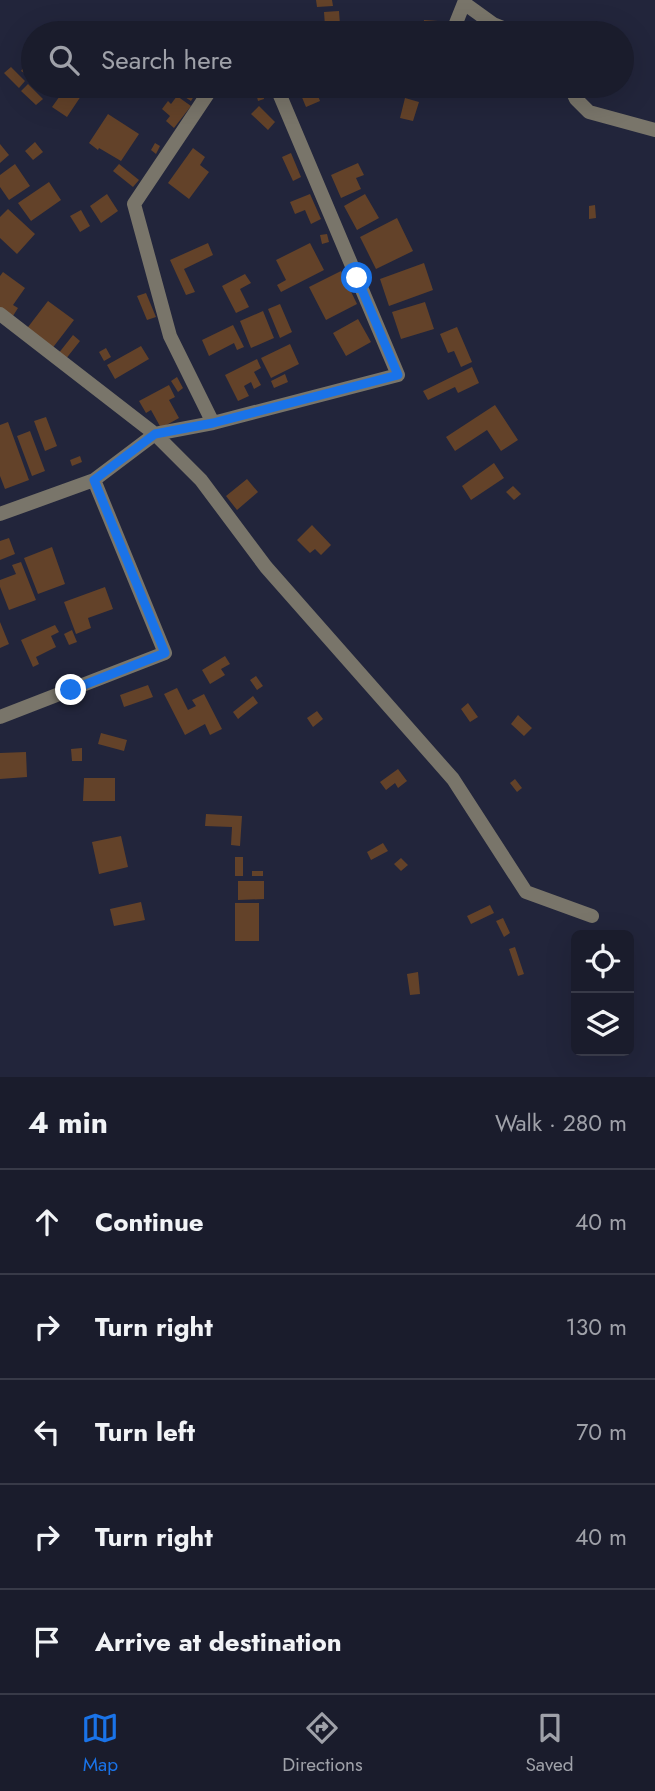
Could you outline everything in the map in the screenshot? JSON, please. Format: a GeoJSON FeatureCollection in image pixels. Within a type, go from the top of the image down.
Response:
{"type":"FeatureCollection","features":[{"type":"Feature","properties":{"kind":"street"},"geometry":{"type":"LineString","coordinates":[[456,21],[464,1],[490,21]]}},
{"type":"Feature","properties":{"kind":"street"},"geometry":{"type":"LineString","coordinates":[[205,98],[134,204],[170,336],[213,423]]}},
{"type":"Feature","properties":{"kind":"street"},"geometry":{"type":"LineString","coordinates":[[0,514],[94,480],[155,434],[213,423],[398,375],[281,98]]}},
{"type":"Feature","properties":{"kind":"street"},"geometry":{"type":"LineString","coordinates":[[576,98],[589,112],[655,130]]}},
{"type":"Feature","properties":{"kind":"street"},"geometry":{"type":"LineString","coordinates":[[0,314],[155,434],[201,480],[266,567],[453,779],[526,892],[592,916]]}},
{"type":"Feature","properties":{"kind":"street"},"geometry":{"type":"LineString","coordinates":[[0,717],[165,653],[94,480]]}},
{"type":"Feature","properties":{"kind":"building"},"geometry":{"type":"Polygon","coordinates":[[[316,0],[332,0],[333,6],[317,7],[316,0]]]}},
{"type":"Feature","properties":{"kind":"building"},"geometry":{"type":"Polygon","coordinates":[[[339,11],[340,21],[325,21],[324,12],[339,11]]]}},
{"type":"Feature","properties":{"kind":"building"},"geometry":{"type":"Polygon","coordinates":[[[11,67],[21,77],[19,88],[4,73],[11,67]]]}},
{"type":"Feature","properties":{"kind":"building"},"geometry":{"type":"Polygon","coordinates":[[[28,98],[43,99],[36,105],[28,98]]]}},
{"type":"Feature","properties":{"kind":"building"},"geometry":{"type":"Polygon","coordinates":[[[58,98],[80,98],[67,117],[52,107],[58,98]]]}},
{"type":"Feature","properties":{"kind":"building"},"geometry":{"type":"Polygon","coordinates":[[[176,98],[180,98],[191,106],[174,128],[166,121],[170,116],[162,109],[168,101],[171,104],[176,98]]]}},
{"type":"Feature","properties":{"kind":"building"},"geometry":{"type":"Polygon","coordinates":[[[302,98],[319,98],[320,101],[306,107],[302,98]]]}},
{"type":"Feature","properties":{"kind":"building"},"geometry":{"type":"Polygon","coordinates":[[[405,98],[419,102],[413,121],[400,118],[405,98]]]}},
{"type":"Feature","properties":{"kind":"building"},"geometry":{"type":"Polygon","coordinates":[[[259,106],[275,122],[268,130],[251,114],[259,106]]]}},
{"type":"Feature","properties":{"kind":"building"},"geometry":{"type":"Polygon","coordinates":[[[108,114],[139,134],[121,161],[89,143],[108,114]]]}},
{"type":"Feature","properties":{"kind":"building"},"geometry":{"type":"Polygon","coordinates":[[[35,142],[43,152],[33,160],[25,151],[35,142]]]}},
{"type":"Feature","properties":{"kind":"building"},"geometry":{"type":"Polygon","coordinates":[[[155,143],[160,146],[156,154],[151,150],[155,143]]]}},
{"type":"Feature","properties":{"kind":"building"},"geometry":{"type":"Polygon","coordinates":[[[0,144],[9,155],[0,163],[0,144]]]}},
{"type":"Feature","properties":{"kind":"building"},"geometry":{"type":"Polygon","coordinates":[[[193,148],[205,157],[200,165],[209,172],[189,199],[168,183],[193,148]]]}},
{"type":"Feature","properties":{"kind":"building"},"geometry":{"type":"Polygon","coordinates":[[[291,153],[301,177],[293,181],[282,157],[291,153]]]}},
{"type":"Feature","properties":{"kind":"building"},"geometry":{"type":"Polygon","coordinates":[[[358,163],[364,175],[356,178],[361,189],[341,198],[331,175],[358,163]]]}},
{"type":"Feature","properties":{"kind":"building"},"geometry":{"type":"Polygon","coordinates":[[[15,164],[30,186],[9,200],[0,187],[0,175],[15,164]]]}},
{"type":"Feature","properties":{"kind":"building"},"geometry":{"type":"Polygon","coordinates":[[[119,164],[139,180],[133,187],[113,171],[119,164]]]}},
{"type":"Feature","properties":{"kind":"building"},"geometry":{"type":"Polygon","coordinates":[[[49,182],[61,200],[31,221],[18,203],[49,182]]]}},
{"type":"Feature","properties":{"kind":"building"},"geometry":{"type":"Polygon","coordinates":[[[107,194],[118,211],[101,223],[90,206],[107,194]]]}},
{"type":"Feature","properties":{"kind":"building"},"geometry":{"type":"Polygon","coordinates":[[[310,194],[321,219],[311,224],[305,210],[295,214],[290,202],[310,194]]]}},
{"type":"Feature","properties":{"kind":"building"},"geometry":{"type":"Polygon","coordinates":[[[365,194],[379,218],[357,230],[344,206],[365,194]]]}},
{"type":"Feature","properties":{"kind":"building"},"geometry":{"type":"Polygon","coordinates":[[[595,205],[596,218],[589,219],[589,206],[595,205]]]}},
{"type":"Feature","properties":{"kind":"building"},"geometry":{"type":"Polygon","coordinates":[[[8,209],[35,234],[17,254],[0,238],[0,217],[8,209]]]}},
{"type":"Feature","properties":{"kind":"building"},"geometry":{"type":"Polygon","coordinates":[[[81,210],[90,226],[80,232],[70,216],[81,210]]]}},
{"type":"Feature","properties":{"kind":"building"},"geometry":{"type":"Polygon","coordinates":[[[397,218],[413,251],[376,269],[360,237],[397,218]]]}},
{"type":"Feature","properties":{"kind":"building"},"geometry":{"type":"Polygon","coordinates":[[[327,234],[329,242],[322,244],[320,235],[327,234]]]}},
{"type":"Feature","properties":{"kind":"building"},"geometry":{"type":"Polygon","coordinates":[[[208,243],[213,255],[184,269],[195,292],[186,295],[170,260],[208,243]]]}},
{"type":"Feature","properties":{"kind":"building"},"geometry":{"type":"Polygon","coordinates":[[[310,243],[324,270],[281,292],[277,285],[286,280],[276,260],[310,243]]]}},
{"type":"Feature","properties":{"kind":"building"},"geometry":{"type":"Polygon","coordinates":[[[424,263],[433,290],[389,306],[380,279],[424,263]]]}},
{"type":"Feature","properties":{"kind":"building"},"geometry":{"type":"Polygon","coordinates":[[[341,271],[357,304],[326,320],[309,287],[341,271]]]}},
{"type":"Feature","properties":{"kind":"building"},"geometry":{"type":"Polygon","coordinates":[[[3,272],[25,288],[13,305],[18,308],[11,319],[0,312],[0,276],[3,272]]]}},
{"type":"Feature","properties":{"kind":"building"},"geometry":{"type":"Polygon","coordinates":[[[245,274],[251,283],[240,289],[249,307],[236,313],[222,286],[245,274]]]}},
{"type":"Feature","properties":{"kind":"building"},"geometry":{"type":"Polygon","coordinates":[[[146,293],[156,317],[147,320],[137,296],[146,293]]]}},
{"type":"Feature","properties":{"kind":"building"},"geometry":{"type":"Polygon","coordinates":[[[48,301],[74,320],[51,350],[25,331],[48,301]]]}},
{"type":"Feature","properties":{"kind":"building"},"geometry":{"type":"Polygon","coordinates":[[[425,302],[434,329],[401,339],[392,312],[425,302]]]}},
{"type":"Feature","properties":{"kind":"building"},"geometry":{"type":"Polygon","coordinates":[[[280,304],[292,332],[280,338],[268,309],[280,304]]]}},
{"type":"Feature","properties":{"kind":"building"},"geometry":{"type":"Polygon","coordinates":[[[263,311],[274,338],[251,348],[240,321],[263,311]]]}},
{"type":"Feature","properties":{"kind":"building"},"geometry":{"type":"Polygon","coordinates":[[[358,319],[371,342],[346,356],[333,333],[358,319]]]}},
{"type":"Feature","properties":{"kind":"building"},"geometry":{"type":"Polygon","coordinates":[[[233,325],[244,347],[237,350],[234,343],[209,356],[202,340],[233,325]]]}},
{"type":"Feature","properties":{"kind":"building"},"geometry":{"type":"Polygon","coordinates":[[[457,327],[472,362],[461,367],[454,351],[448,353],[440,334],[457,327]]]}},
{"type":"Feature","properties":{"kind":"building"},"geometry":{"type":"Polygon","coordinates":[[[73,335],[80,341],[65,360],[58,354],[73,335]]]}},
{"type":"Feature","properties":{"kind":"building"},"geometry":{"type":"Polygon","coordinates":[[[290,344],[299,364],[271,378],[261,358],[290,344]]]}},
{"type":"Feature","properties":{"kind":"building"},"geometry":{"type":"Polygon","coordinates":[[[141,346],[149,359],[115,379],[107,365],[141,346]]]}},
{"type":"Feature","properties":{"kind":"building"},"geometry":{"type":"Polygon","coordinates":[[[106,348],[111,357],[104,361],[99,352],[106,348]]]}},
{"type":"Feature","properties":{"kind":"building"},"geometry":{"type":"Polygon","coordinates":[[[257,359],[261,368],[254,372],[261,385],[254,389],[251,382],[244,386],[249,396],[238,401],[225,375],[257,359]]]}},
{"type":"Feature","properties":{"kind":"building"},"geometry":{"type":"Polygon","coordinates":[[[472,367],[479,383],[458,393],[455,387],[428,400],[423,391],[472,367]]]}},
{"type":"Feature","properties":{"kind":"building"},"geometry":{"type":"Polygon","coordinates":[[[285,374],[288,382],[274,388],[271,381],[285,374]]]}},
{"type":"Feature","properties":{"kind":"building"},"geometry":{"type":"Polygon","coordinates":[[[177,377],[183,388],[178,392],[171,381],[177,377]]]}},
{"type":"Feature","properties":{"kind":"building"},"geometry":{"type":"Polygon","coordinates":[[[169,385],[175,397],[169,400],[179,418],[161,428],[151,410],[146,413],[139,401],[169,385]]]}},
{"type":"Feature","properties":{"kind":"building"},"geometry":{"type":"Polygon","coordinates":[[[495,405],[518,440],[501,451],[487,430],[455,451],[446,437],[495,405]]]}},
{"type":"Feature","properties":{"kind":"building"},"geometry":{"type":"Polygon","coordinates":[[[46,417],[57,446],[45,451],[34,421],[46,417]]]}},
{"type":"Feature","properties":{"kind":"building"},"geometry":{"type":"Polygon","coordinates":[[[8,422],[29,480],[5,489],[0,476],[0,425],[8,422]]]}},
{"type":"Feature","properties":{"kind":"building"},"geometry":{"type":"Polygon","coordinates":[[[30,431],[45,471],[32,476],[17,436],[30,431]]]}},
{"type":"Feature","properties":{"kind":"building"},"geometry":{"type":"Polygon","coordinates":[[[80,456],[82,462],[72,466],[70,460],[80,456]]]}},
{"type":"Feature","properties":{"kind":"building"},"geometry":{"type":"Polygon","coordinates":[[[494,463],[504,478],[471,500],[462,486],[494,463]]]}},
{"type":"Feature","properties":{"kind":"building"},"geometry":{"type":"Polygon","coordinates":[[[247,479],[258,492],[237,510],[226,496],[247,479]]]}},
{"type":"Feature","properties":{"kind":"building"},"geometry":{"type":"Polygon","coordinates":[[[513,486],[521,494],[514,500],[506,492],[513,486]]]}},
{"type":"Feature","properties":{"kind":"building"},"geometry":{"type":"Polygon","coordinates":[[[312,525],[331,545],[321,555],[315,549],[310,553],[297,540],[312,525]]]}},
{"type":"Feature","properties":{"kind":"building"},"geometry":{"type":"Polygon","coordinates":[[[9,538],[15,554],[0,560],[0,541],[9,538]]]}},
{"type":"Feature","properties":{"kind":"building"},"geometry":{"type":"Polygon","coordinates":[[[52,547],[65,584],[38,594],[24,558],[52,547]]]}},
{"type":"Feature","properties":{"kind":"building"},"geometry":{"type":"Polygon","coordinates":[[[21,562],[36,600],[9,610],[0,580],[16,574],[12,565],[21,562]]]}},
{"type":"Feature","properties":{"kind":"building"},"geometry":{"type":"Polygon","coordinates":[[[105,587],[113,609],[88,618],[91,628],[76,634],[64,602],[105,587]]]}},
{"type":"Feature","properties":{"kind":"building"},"geometry":{"type":"Polygon","coordinates":[[[0,622],[9,644],[0,648],[0,622]]]}},
{"type":"Feature","properties":{"kind":"building"},"geometry":{"type":"Polygon","coordinates":[[[55,625],[59,632],[51,636],[56,647],[36,657],[39,664],[33,667],[21,640],[55,625]]]}},
{"type":"Feature","properties":{"kind":"building"},"geometry":{"type":"Polygon","coordinates":[[[72,630],[77,642],[69,645],[64,634],[72,630]]]}},
{"type":"Feature","properties":{"kind":"building"},"geometry":{"type":"Polygon","coordinates":[[[225,656],[230,664],[221,669],[225,675],[210,684],[202,670],[225,656]]]}},
{"type":"Feature","properties":{"kind":"building"},"geometry":{"type":"Polygon","coordinates":[[[256,676],[263,686],[257,690],[250,680],[256,676]]]}},
{"type":"Feature","properties":{"kind":"building"},"geometry":{"type":"Polygon","coordinates":[[[148,685],[153,697],[124,707],[120,695],[148,685]]]}},
{"type":"Feature","properties":{"kind":"building"},"geometry":{"type":"Polygon","coordinates":[[[177,688],[188,710],[196,706],[192,700],[204,694],[222,729],[210,735],[205,724],[185,735],[164,694],[177,688]]]}},
{"type":"Feature","properties":{"kind":"building"},"geometry":{"type":"Polygon","coordinates":[[[253,696],[258,703],[238,719],[233,712],[253,696]]]}},
{"type":"Feature","properties":{"kind":"building"},"geometry":{"type":"Polygon","coordinates":[[[468,703],[478,717],[470,722],[461,709],[468,703]]]}},
{"type":"Feature","properties":{"kind":"building"},"geometry":{"type":"Polygon","coordinates":[[[317,711],[323,719],[313,727],[307,718],[317,711]]]}},
{"type":"Feature","properties":{"kind":"building"},"geometry":{"type":"Polygon","coordinates":[[[518,715],[532,728],[524,736],[511,724],[518,715]]]}},
{"type":"Feature","properties":{"kind":"building"},"geometry":{"type":"Polygon","coordinates":[[[101,733],[127,740],[124,751],[98,744],[101,733]]]}},
{"type":"Feature","properties":{"kind":"building"},"geometry":{"type":"Polygon","coordinates":[[[82,748],[82,761],[72,761],[71,749],[82,748]]]}},
{"type":"Feature","properties":{"kind":"building"},"geometry":{"type":"Polygon","coordinates":[[[26,752],[27,777],[0,779],[0,753],[26,752]]]}},
{"type":"Feature","properties":{"kind":"building"},"geometry":{"type":"Polygon","coordinates":[[[398,769],[407,781],[398,788],[395,783],[386,790],[380,782],[398,769]]]}},
{"type":"Feature","properties":{"kind":"building"},"geometry":{"type":"Polygon","coordinates":[[[84,778],[115,778],[115,801],[83,801],[84,778]]]}},
{"type":"Feature","properties":{"kind":"building"},"geometry":{"type":"Polygon","coordinates":[[[515,779],[522,788],[517,792],[510,783],[515,779]]]}},
{"type":"Feature","properties":{"kind":"building"},"geometry":{"type":"Polygon","coordinates":[[[206,814],[242,816],[240,846],[231,845],[232,827],[205,826],[206,814]]]}},
{"type":"Feature","properties":{"kind":"building"},"geometry":{"type":"Polygon","coordinates":[[[121,836],[128,867],[99,874],[92,842],[121,836]]]}},
{"type":"Feature","properties":{"kind":"building"},"geometry":{"type":"Polygon","coordinates":[[[383,843],[388,851],[371,860],[367,852],[383,843]]]}},
{"type":"Feature","properties":{"kind":"building"},"geometry":{"type":"Polygon","coordinates":[[[235,857],[243,857],[243,876],[235,876],[235,857]]]}},
{"type":"Feature","properties":{"kind":"building"},"geometry":{"type":"Polygon","coordinates":[[[401,858],[408,865],[401,871],[394,864],[401,858]]]}},
{"type":"Feature","properties":{"kind":"building"},"geometry":{"type":"Polygon","coordinates":[[[252,871],[263,871],[263,876],[252,876],[252,871]]]}},
{"type":"Feature","properties":{"kind":"building"},"geometry":{"type":"Polygon","coordinates":[[[238,881],[264,881],[264,899],[238,900],[238,881]]]}},
{"type":"Feature","properties":{"kind":"building"},"geometry":{"type":"Polygon","coordinates":[[[141,902],[145,920],[114,926],[110,909],[141,902]]]}},
{"type":"Feature","properties":{"kind":"building"},"geometry":{"type":"Polygon","coordinates":[[[235,903],[259,903],[259,941],[235,941],[235,903]]]}},
{"type":"Feature","properties":{"kind":"building"},"geometry":{"type":"Polygon","coordinates":[[[490,905],[494,913],[471,924],[467,916],[490,905]]]}},
{"type":"Feature","properties":{"kind":"building"},"geometry":{"type":"Polygon","coordinates":[[[503,918],[510,933],[504,937],[496,921],[503,918]]]}},
{"type":"Feature","properties":{"kind":"building"},"geometry":{"type":"Polygon","coordinates":[[[515,947],[524,974],[518,976],[509,949],[515,947]]]}},
{"type":"Feature","properties":{"kind":"building"},"geometry":{"type":"Polygon","coordinates":[[[418,972],[420,994],[410,995],[407,974],[418,972]]]}},
{"type":"Feature","properties":{"kind":"route"},"geometry":{"type":"LineString","coordinates":[[71,690],[165,653],[94,480],[155,434],[213,423],[398,375],[357,278]]}}]}
